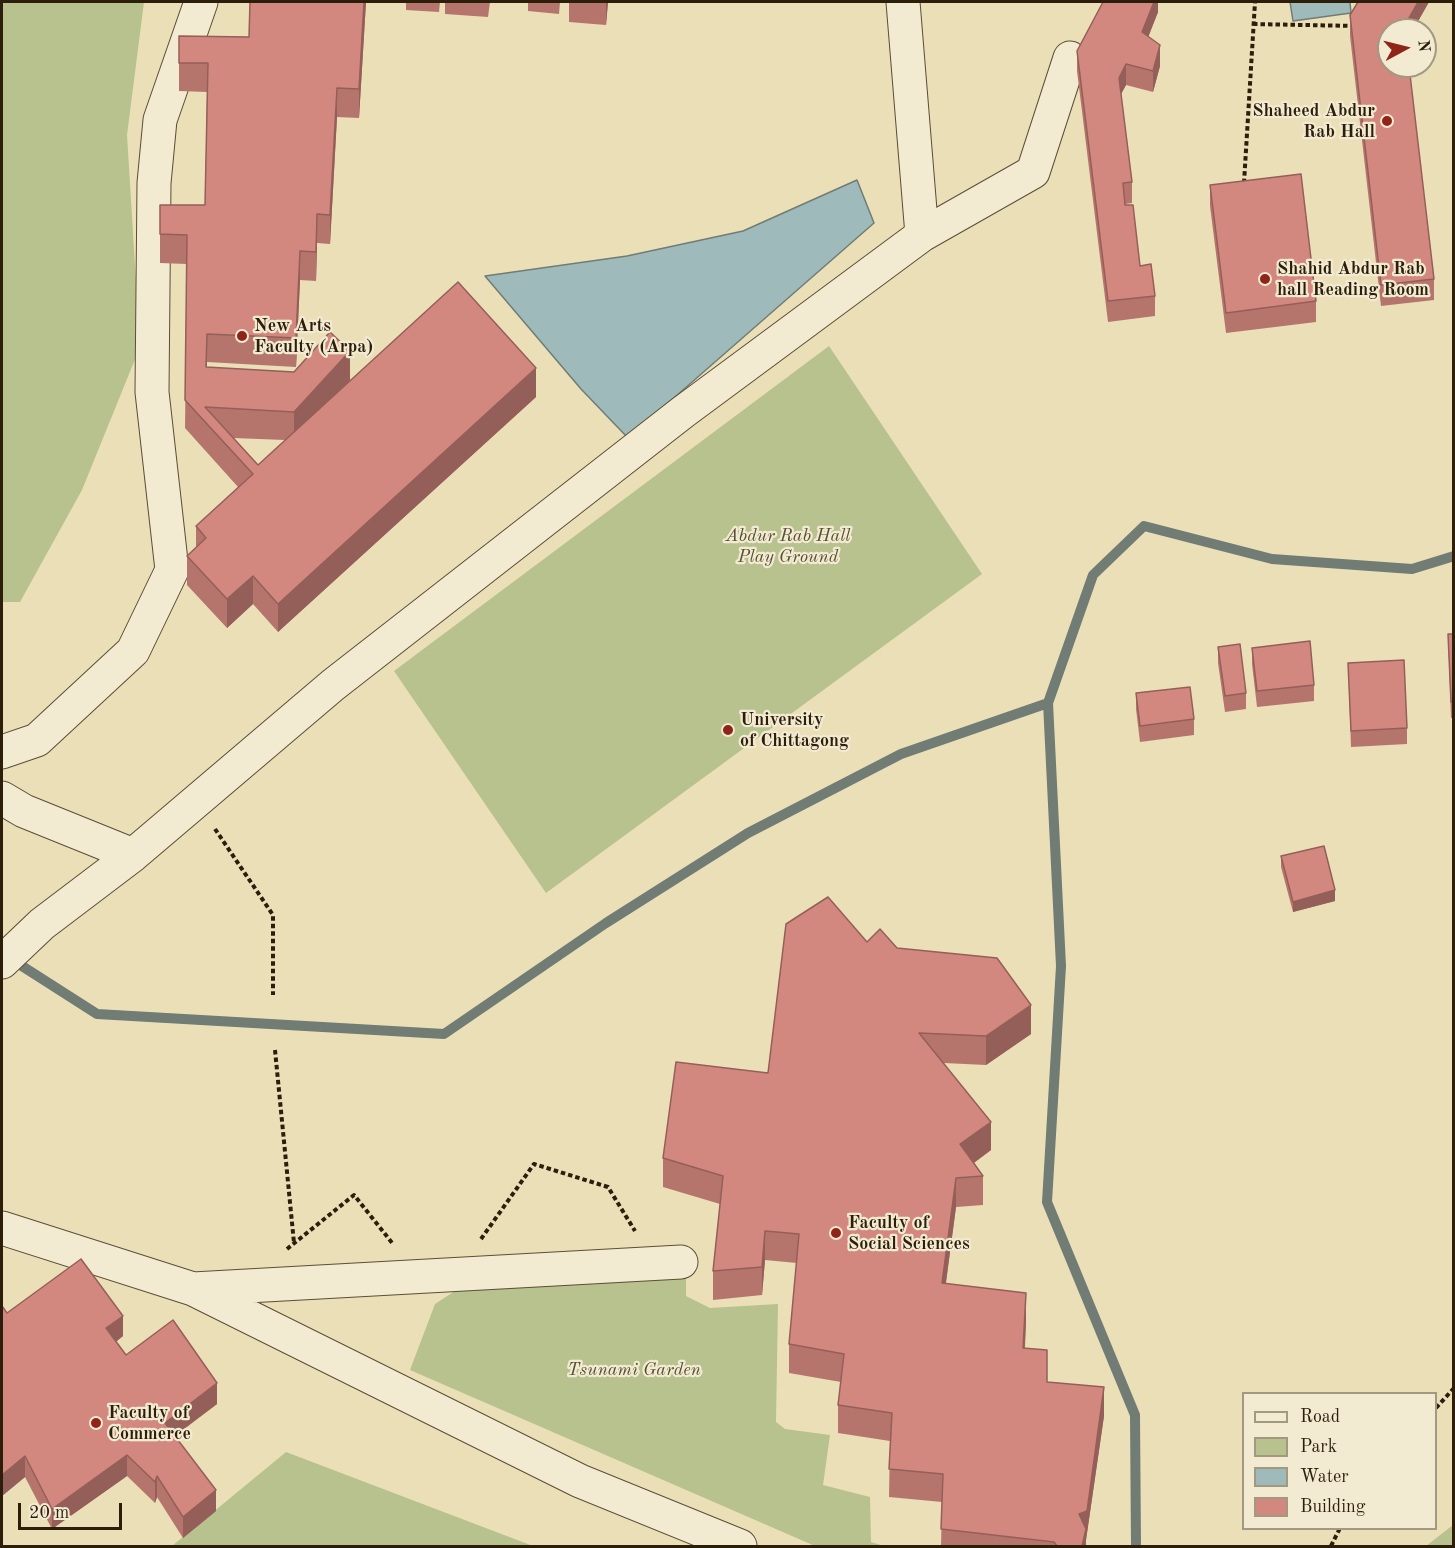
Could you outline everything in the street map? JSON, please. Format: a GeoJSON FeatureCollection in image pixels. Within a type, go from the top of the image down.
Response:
{"type":"FeatureCollection","features":[{"type":"Feature","properties":{"kind":"lane"},"geometry":{"type":"LineString","coordinates":[[2,752],[37,740],[133,651],[172,570],[152,392],[154,183],[160,120],[201,2]]}},
{"type":"Feature","properties":{"kind":"lane"},"geometry":{"type":"LineString","coordinates":[[903,2],[922,235]]}},
{"type":"Feature","properties":{"kind":"lane"},"geometry":{"type":"LineString","coordinates":[[2,963],[42,924],[133,855],[352,670],[683,412],[922,235],[1033,171],[1070,58]]}},
{"type":"Feature","properties":{"kind":"lane"},"geometry":{"type":"LineString","coordinates":[[2,798],[24,812],[133,855]]}},
{"type":"Feature","properties":{"kind":"lane"},"geometry":{"type":"LineString","coordinates":[[2,1228],[193,1289],[580,1481],[740,1546]]}},
{"type":"Feature","properties":{"kind":"lane"},"geometry":{"type":"LineString","coordinates":[[193,1289],[669,1263]]}},
{"type":"Feature","properties":{"kind":"path"},"geometry":{"type":"LineString","coordinates":[[1243,190],[1255,2]]}},
{"type":"Feature","properties":{"kind":"path"},"geometry":{"type":"LineString","coordinates":[[1253,24],[1356,26]]}},
{"type":"Feature","properties":{"kind":"path"},"geometry":{"type":"LineString","coordinates":[[196,801],[273,915],[273,995]]}},
{"type":"Feature","properties":{"kind":"path"},"geometry":{"type":"LineString","coordinates":[[275,1050],[294,1244]]}},
{"type":"Feature","properties":{"kind":"path"},"geometry":{"type":"LineString","coordinates":[[457,1274],[534,1164],[608,1187],[669,1263]]}},
{"type":"Feature","properties":{"kind":"path"},"geometry":{"type":"LineString","coordinates":[[285,1250],[354,1195],[419,1276]]}},
{"type":"Feature","properties":{"kind":"path"},"geometry":{"type":"LineString","coordinates":[[1437,1407],[1454,1388]]}},
{"type":"Feature","properties":{"kind":"path"},"geometry":{"type":"LineString","coordinates":[[1331,1546],[1339,1530]]}},
{"type":"Feature","properties":{"kind":"green space"},"geometry":{"type":"Polygon","coordinates":[[[2,2],[144,2],[127,135],[140,347],[82,490],[20,602],[2,602],[2,2]]]}},
{"type":"Feature","properties":{"kind":"green space","name":"Abdur Rab Hall Play Ground"},"geometry":{"type":"Polygon","coordinates":[[[829,346],[982,574],[546,893],[394,671],[829,346]]]}},
{"type":"Feature","properties":{"kind":"green space","name":"Tsunami Garden"},"geometry":{"type":"Polygon","coordinates":[[[686,1278],[686,1296],[710,1308],[778,1304],[776,1422],[785,1429],[830,1435],[823,1485],[870,1497],[871,1542],[884,1546],[815,1546],[410,1370],[435,1304],[458,1289],[686,1278]]]}},
{"type":"Feature","properties":{"kind":"green space"},"geometry":{"type":"Polygon","coordinates":[[[286,1452],[533,1546],[172,1546],[286,1452]]]}},
{"type":"Feature","properties":{"kind":"green space"},"geometry":{"type":"Polygon","coordinates":[[[1453,1525],[1453,1546],[1426,1546],[1453,1525]]]}},
{"type":"Feature","properties":{"kind":"water"},"geometry":{"type":"Polygon","coordinates":[[[1290,2],[1350,2],[1351,13],[1293,21],[1290,2]]]}},
{"type":"Feature","properties":{"kind":"water"},"geometry":{"type":"Polygon","coordinates":[[[857,180],[874,223],[628,438],[581,389],[485,276],[627,256],[743,231],[857,180]]]}},
{"type":"Feature","properties":{"kind":"building","name":"New Arts Faculty (Arpa)"},"geometry":{"type":"Polygon","coordinates":[[[250,2],[364,2],[359,89],[337,88],[330,215],[317,214],[316,252],[300,251],[296,338],[207,334],[206,367],[294,372],[330,332],[350,351],[294,412],[205,407],[258,465],[458,282],[536,368],[278,604],[253,576],[227,599],[187,556],[206,538],[196,526],[253,474],[185,400],[187,235],[160,234],[160,205],[205,205],[208,63],[179,63],[179,36],[249,37],[250,2]]]}},
{"type":"Feature","properties":{"kind":"building"},"geometry":{"type":"Polygon","coordinates":[[[1103,2],[1154,2],[1142,32],[1160,45],[1153,71],[1126,64],[1119,78],[1132,182],[1123,183],[1125,205],[1133,205],[1140,266],[1151,264],[1155,296],[1108,301],[1077,51],[1103,2]]]}},
{"type":"Feature","properties":{"kind":"building","name":"Shaheed Abdur Rab Hall"},"geometry":{"type":"Polygon","coordinates":[[[1358,2],[1418,2],[1409,18],[1377,18],[1377,78],[1410,78],[1434,279],[1381,285],[1350,15],[1358,2]]]}},
{"type":"Feature","properties":{"kind":"building","name":"Shaheed Abdur Rab Hall"},"geometry":{"type":"Polygon","coordinates":[[[1301,174],[1316,301],[1226,313],[1210,185],[1301,174]]]}},
{"type":"Feature","properties":{"kind":"building"},"geometry":{"type":"Polygon","coordinates":[[[1448,634],[1454,634],[1454,702],[1451,702],[1448,634]]]}},
{"type":"Feature","properties":{"kind":"building"},"geometry":{"type":"Polygon","coordinates":[[[1310,641],[1314,685],[1257,691],[1252,648],[1310,641]]]}},
{"type":"Feature","properties":{"kind":"building"},"geometry":{"type":"Polygon","coordinates":[[[1240,644],[1246,693],[1225,696],[1218,647],[1240,644]]]}},
{"type":"Feature","properties":{"kind":"building"},"geometry":{"type":"Polygon","coordinates":[[[1404,660],[1407,728],[1351,731],[1348,663],[1404,660]]]}},
{"type":"Feature","properties":{"kind":"building"},"geometry":{"type":"Polygon","coordinates":[[[1190,687],[1194,719],[1140,726],[1136,693],[1190,687]]]}},
{"type":"Feature","properties":{"kind":"building"},"geometry":{"type":"Polygon","coordinates":[[[1324,846],[1335,890],[1293,902],[1281,856],[1324,846]]]}},
{"type":"Feature","properties":{"kind":"building","name":"Faculty of Social Sciences"},"geometry":{"type":"Polygon","coordinates":[[[828,897],[867,942],[880,929],[897,948],[997,958],[1031,1005],[986,1036],[919,1033],[991,1122],[960,1144],[983,1176],[956,1178],[942,1283],[1026,1293],[1023,1348],[1047,1350],[1047,1382],[1104,1387],[1087,1511],[1079,1514],[1086,1529],[1082,1546],[1057,1546],[1054,1542],[941,1529],[943,1474],[889,1469],[892,1413],[838,1405],[844,1354],[789,1344],[799,1234],[765,1231],[762,1267],[713,1271],[723,1176],[663,1158],[676,1062],[768,1073],[786,924],[828,897]]]}},
{"type":"Feature","properties":{"kind":"building","name":"Faculty of Commerce"},"geometry":{"type":"Polygon","coordinates":[[[81,1259],[123,1316],[106,1328],[126,1355],[173,1320],[217,1383],[165,1423],[216,1490],[183,1517],[157,1476],[155,1482],[127,1455],[52,1509],[25,1456],[2,1475],[2,1306],[7,1313],[81,1259]]]}},
{"type":"Feature","properties":{"kind":"waterway"},"geometry":{"type":"LineString","coordinates":[[11,959],[97,1014],[444,1034],[606,923],[748,833],[901,754],[1048,703],[1093,575],[1144,526],[1272,559],[1412,569],[1454,556]]}},
{"type":"Feature","properties":{"kind":"waterway"},"geometry":{"type":"LineString","coordinates":[[1048,703],[1061,966],[1047,1202],[1135,1415],[1136,1546]]}},
{"type":"Feature","properties":{"kind":"place","name":"Shaheed Abdur Rab Hall"},"geometry":{"type":"Point","coordinates":[1387,121]}},
{"type":"Feature","properties":{"kind":"place","name":"Shahid Abdur Rab hall Reading Room"},"geometry":{"type":"Point","coordinates":[1265,279]}},
{"type":"Feature","properties":{"kind":"place","name":"New Arts Faculty (Arpa)"},"geometry":{"type":"Point","coordinates":[242,336]}},
{"type":"Feature","properties":{"kind":"place","name":"University of Chittagong"},"geometry":{"type":"Point","coordinates":[728,730]}},
{"type":"Feature","properties":{"kind":"place","name":"Faculty of Social Sciences"},"geometry":{"type":"Point","coordinates":[836,1233]}},
{"type":"Feature","properties":{"kind":"place","name":"Faculty of Commerce"},"geometry":{"type":"Point","coordinates":[96,1423]}}]}
